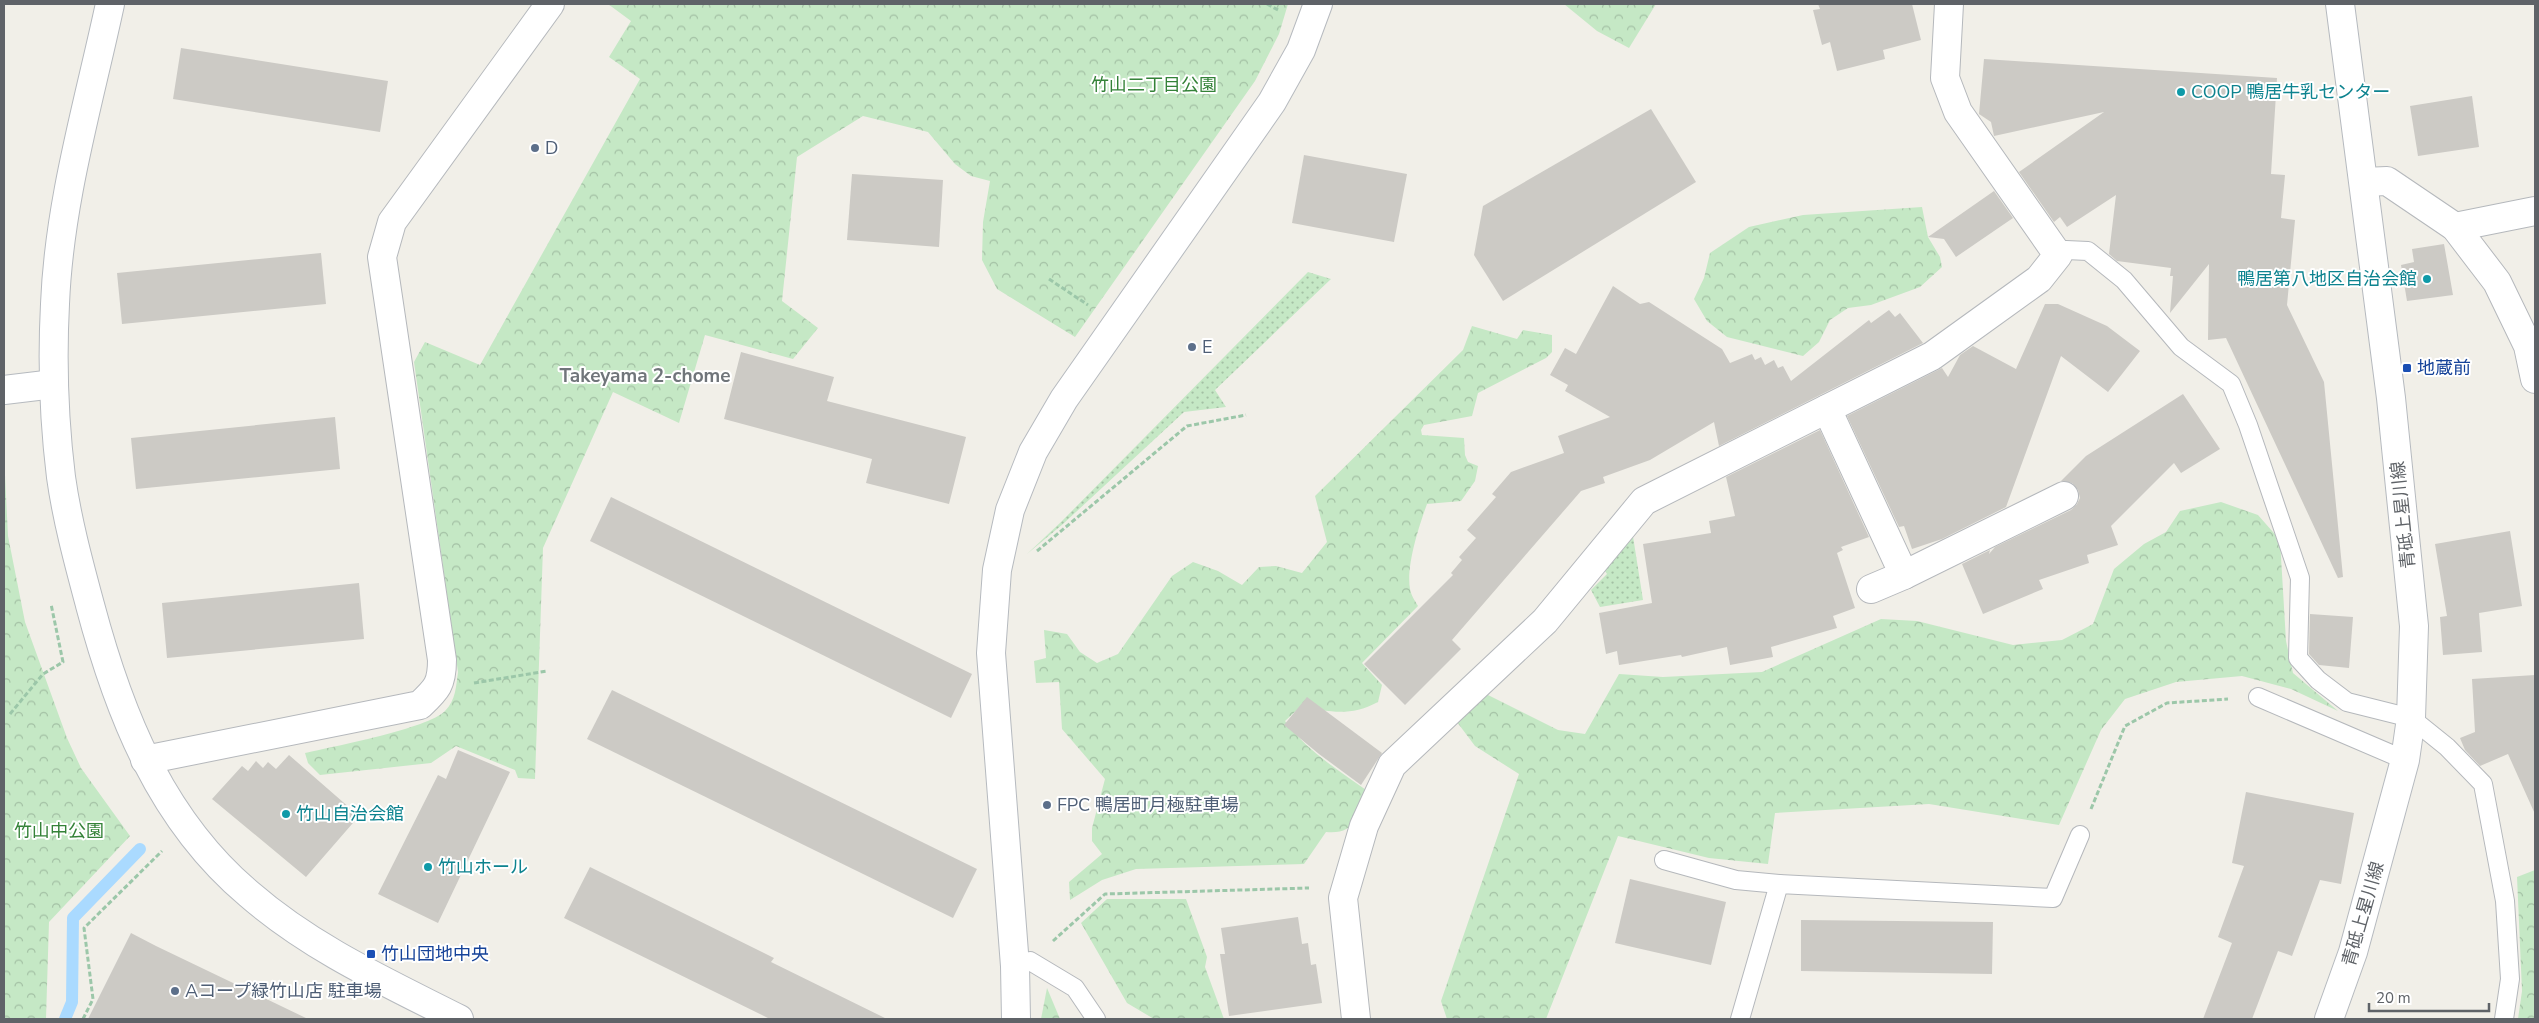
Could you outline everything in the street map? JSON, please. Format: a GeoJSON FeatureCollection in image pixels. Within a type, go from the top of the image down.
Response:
{"type":"FeatureCollection","features":[{"type":"Feature","properties":{"kind":"street"},"geometry":{"type":"LineString","coordinates":[[110,4],[67,200],[55,301],[54,384],[61,478],[84,582],[104,660],[121,706],[145,760],[166,800],[200,846],[247,893],[296,933],[373,976],[459,1019]]}},
{"type":"Feature","properties":{"kind":"street"},"geometry":{"type":"LineString","coordinates":[[145,760],[420,705],[437,689],[442,675],[442,660],[382,257],[392,222],[550,4]]}},
{"type":"Feature","properties":{"kind":"street"},"geometry":{"type":"LineString","coordinates":[[1016,1019],[1015,966],[991,653],[995,586],[1010,510],[1033,452],[1064,399],[1272,102],[1301,50],[1318,4]]}},
{"type":"Feature","properties":{"kind":"street"},"geometry":{"type":"LineString","coordinates":[[1356,1019],[1343,898],[1364,826],[1392,765],[1545,620],[1644,501],[1932,356],[2039,279],[2058,255],[1958,112],[1945,78],[1949,4]]}},
{"type":"Feature","properties":{"kind":"street","name":"青砥上星川線"},"geometry":{"type":"LineString","coordinates":[[2329,1019],[2353,952],[2404,760],[2411,718],[2414,626],[2364,182],[2340,4]]}},
{"type":"Feature","properties":{"kind":"street"},"geometry":{"type":"LineString","coordinates":[[2364,182],[2387,181],[2455,227],[2497,282],[2528,346],[2535,378]]}},
{"type":"Feature","properties":{"kind":"street"},"geometry":{"type":"LineString","coordinates":[[2455,227],[2535,211]]}},
{"type":"Feature","properties":{"kind":"street"},"geometry":{"type":"LineString","coordinates":[[4,390],[54,384]]}},
{"type":"Feature","properties":{"kind":"street"},"geometry":{"type":"LineString","coordinates":[[1827,409],[1904,575]]}},
{"type":"Feature","properties":{"kind":"street"},"geometry":{"type":"LineString","coordinates":[[1871,589],[1904,575],[2064,496]]}},
{"type":"Feature","properties":{"kind":"lane"},"geometry":{"type":"LineString","coordinates":[[2058,255],[2066,250],[2088,251],[2124,280],[2181,347],[2231,384],[2248,425],[2300,578],[2298,658],[2318,680],[2347,702],[2411,718],[2447,747],[2483,784],[2505,901],[2510,979],[2504,1019]]}},
{"type":"Feature","properties":{"kind":"lane"},"geometry":{"type":"LineString","coordinates":[[2258,697],[2404,760]]}},
{"type":"Feature","properties":{"kind":"lane"},"geometry":{"type":"LineString","coordinates":[[1664,860],[1736,880],[1779,884],[2053,898],[2080,835]]}},
{"type":"Feature","properties":{"kind":"lane"},"geometry":{"type":"LineString","coordinates":[[1740,1019],[1779,884]]}},
{"type":"Feature","properties":{"kind":"lane"},"geometry":{"type":"LineString","coordinates":[[1015,966],[1030,960],[1075,988],[1096,1019]]}},
{"type":"Feature","properties":{"kind":"path"},"geometry":{"type":"LineString","coordinates":[[1049,279],[1091,308]]}},
{"type":"Feature","properties":{"kind":"path"},"geometry":{"type":"LineString","coordinates":[[995,586],[1187,426],[1246,416]]}},
{"type":"Feature","properties":{"kind":"path"},"geometry":{"type":"LineString","coordinates":[[10,714],[43,674],[63,662]]}},
{"type":"Feature","properties":{"kind":"path"},"geometry":{"type":"LineString","coordinates":[[437,689],[547,670]]}},
{"type":"Feature","properties":{"kind":"path"},"geometry":{"type":"LineString","coordinates":[[2080,835],[2125,726],[2167,703],[2258,697]]}},
{"type":"Feature","properties":{"kind":"path"},"geometry":{"type":"LineString","coordinates":[[83,1019],[92,999],[84,928],[165,848]]}},
{"type":"Feature","properties":{"kind":"path"},"geometry":{"type":"LineString","coordinates":[[1076,921],[1105,894],[1346,887]]}},
{"type":"Feature","properties":{"kind":"green space","name":"竹山二丁目公園"},"geometry":{"type":"Polygon","coordinates":[[[608,4],[1288,4],[1279,34],[1255,81],[1075,337],[997,289],[982,260],[983,222],[990,181],[971,176],[955,164],[928,132],[863,116],[797,157],[782,301],[818,328],[793,359],[705,335],[679,423],[613,392],[543,548],[535,779],[518,778],[515,770],[456,746],[431,763],[320,775],[308,763],[305,753],[379,736],[420,724],[445,711],[453,698],[458,672],[414,362],[425,342],[480,365],[640,79],[609,57],[631,21],[608,4]]]}},
{"type":"Feature","properties":{"kind":"green space"},"geometry":{"type":"Polygon","coordinates":[[[1564,4],[1656,4],[1629,48],[1597,31],[1564,4]]]}},
{"type":"Feature","properties":{"kind":"green space"},"geometry":{"type":"Polygon","coordinates":[[[1922,207],[1928,237],[1940,257],[1942,267],[1920,287],[1871,305],[1848,308],[1830,320],[1819,342],[1803,356],[1727,337],[1707,321],[1694,299],[1704,278],[1710,253],[1749,227],[1803,215],[1922,207]]]}},
{"type":"Feature","properties":{"kind":"green space"},"geometry":{"type":"Polygon","coordinates":[[[1308,272],[1331,279],[1215,390],[1226,407],[1184,412],[1063,524],[1027,554],[1061,522],[1308,272]]]}},
{"type":"Feature","properties":{"kind":"green space"},"geometry":{"type":"Polygon","coordinates":[[[1472,326],[1517,339],[1523,330],[1552,335],[1552,352],[1546,358],[1478,393],[1472,416],[1424,425],[1421,430],[1422,435],[1464,438],[1465,455],[1468,462],[1478,466],[1475,481],[1461,501],[1427,504],[1417,534],[1409,580],[1412,596],[1418,606],[1362,663],[1382,685],[1378,702],[1357,710],[1339,712],[1299,708],[1285,721],[1303,742],[1369,792],[1354,822],[1344,830],[1326,832],[1304,864],[1136,869],[1102,880],[1070,900],[1069,882],[1102,854],[1092,841],[1092,828],[1105,779],[1062,729],[1059,682],[1036,683],[1034,661],[1046,658],[1044,630],[1067,634],[1080,652],[1097,663],[1118,654],[1172,576],[1193,562],[1218,571],[1242,585],[1259,567],[1276,566],[1302,573],[1327,542],[1315,496],[1463,350],[1472,326]]]}},
{"type":"Feature","properties":{"kind":"green space","name":"竹山中公園"},"geometry":{"type":"Polygon","coordinates":[[[4,455],[8,536],[25,622],[67,738],[81,768],[130,836],[49,922],[46,1019],[4,1019],[4,455]]]}},
{"type":"Feature","properties":{"kind":"green space"},"geometry":{"type":"Polygon","coordinates":[[[2221,502],[2258,515],[2280,540],[2286,641],[2293,673],[2338,711],[2291,689],[2242,676],[2176,682],[2125,699],[2101,730],[2059,825],[1929,804],[1775,813],[1768,864],[1709,858],[1618,836],[1546,1019],[1447,1019],[1441,1001],[1519,774],[1475,746],[1457,722],[1484,693],[1558,730],[1585,734],[1619,674],[1663,677],[1762,672],[1881,619],[1917,621],[2013,645],[2062,640],[2093,624],[2114,569],[2144,544],[2166,532],[2180,511],[2221,502]]]}},
{"type":"Feature","properties":{"kind":"green space"},"geometry":{"type":"Polygon","coordinates":[[[1632,530],[1643,600],[1600,607],[1591,590],[1607,574],[1603,568],[1632,530]]]}},
{"type":"Feature","properties":{"kind":"green space"},"geometry":{"type":"Polygon","coordinates":[[[2535,870],[2535,1019],[2518,1019],[2522,991],[2517,877],[2535,870]]]}},
{"type":"Feature","properties":{"kind":"green space"},"geometry":{"type":"Polygon","coordinates":[[[1107,899],[1186,899],[1207,957],[1205,967],[1224,1019],[1154,1019],[1127,1003],[1081,923],[1107,899]]]}},
{"type":"Feature","properties":{"kind":"green space"},"geometry":{"type":"Polygon","coordinates":[[[1047,988],[1060,1019],[1041,1019],[1047,988]]]}},
{"type":"Feature","properties":{"kind":"building"},"geometry":{"type":"Polygon","coordinates":[[[1818,4],[1912,4],[1921,40],[1883,50],[1885,59],[1837,71],[1830,42],[1822,45],[1813,10],[1820,9],[1818,4]]]}},
{"type":"Feature","properties":{"kind":"building"},"geometry":{"type":"Polygon","coordinates":[[[181,48],[388,81],[380,132],[173,99],[181,48]]]}},
{"type":"Feature","properties":{"kind":"building"},"geometry":{"type":"Polygon","coordinates":[[[1984,59],[2277,78],[2271,174],[2285,175],[2281,218],[2295,220],[2287,305],[2324,382],[2343,577],[2338,578],[2226,338],[2208,340],[2209,264],[2170,313],[2173,276],[2170,276],[2171,268],[2117,261],[2109,254],[2116,195],[2067,227],[2060,217],[2054,222],[2019,172],[2104,112],[1994,136],[1991,122],[1979,114],[1984,59]]]}},
{"type":"Feature","properties":{"kind":"building"},"geometry":{"type":"Polygon","coordinates":[[[2472,96],[2479,147],[2418,156],[2410,106],[2472,96]]]}},
{"type":"Feature","properties":{"kind":"building"},"geometry":{"type":"Polygon","coordinates":[[[1651,109],[1696,182],[1503,301],[1474,255],[1483,206],[1651,109]]]}},
{"type":"Feature","properties":{"kind":"building"},"geometry":{"type":"Polygon","coordinates":[[[1304,155],[1407,174],[1394,242],[1292,223],[1304,155]]]}},
{"type":"Feature","properties":{"kind":"building"},"geometry":{"type":"Polygon","coordinates":[[[852,174],[943,180],[939,247],[847,240],[852,174]]]}},
{"type":"Feature","properties":{"kind":"building"},"geometry":{"type":"Polygon","coordinates":[[[1994,191],[2013,218],[1956,257],[1944,239],[1928,237],[1994,191]]]}},
{"type":"Feature","properties":{"kind":"building","name":"鴨居第八地区自治会館"},"geometry":{"type":"Polygon","coordinates":[[[2444,244],[2453,295],[2407,301],[2401,265],[2414,262],[2412,249],[2444,244]]]}},
{"type":"Feature","properties":{"kind":"building"},"geometry":{"type":"Polygon","coordinates":[[[321,253],[326,304],[122,324],[117,273],[321,253]]]}},
{"type":"Feature","properties":{"kind":"building"},"geometry":{"type":"Polygon","coordinates":[[[1613,286],[1640,304],[1649,302],[1722,349],[1730,363],[1752,354],[1755,360],[1761,357],[1765,365],[1774,360],[1778,368],[1783,366],[1791,381],[1869,320],[1871,323],[1889,310],[1895,317],[1900,313],[1923,343],[1719,446],[1714,422],[1650,460],[1603,477],[1605,483],[1581,491],[1452,640],[1461,649],[1405,705],[1364,664],[1453,575],[1451,573],[1462,560],[1459,557],[1476,538],[1467,530],[1496,497],[1492,494],[1511,472],[1564,453],[1558,436],[1610,417],[1565,391],[1568,385],[1550,375],[1565,348],[1576,354],[1613,286]]]}},
{"type":"Feature","properties":{"kind":"building"},"geometry":{"type":"Polygon","coordinates":[[[2045,304],[2058,304],[2107,326],[2140,351],[2108,392],[2061,356],[2006,507],[1942,539],[1912,549],[1904,526],[1899,527],[1847,416],[1942,368],[1948,377],[1960,355],[1973,346],[2016,369],[2045,304]]]}},
{"type":"Feature","properties":{"kind":"building"},"geometry":{"type":"Polygon","coordinates":[[[741,352],[834,377],[827,401],[966,437],[949,504],[866,483],[872,459],[724,419],[741,352]]]}},
{"type":"Feature","properties":{"kind":"building"},"geometry":{"type":"Polygon","coordinates":[[[2183,394],[2220,449],[2181,473],[2174,463],[2111,526],[2118,545],[2087,555],[2089,563],[2039,580],[2043,589],[1983,614],[1962,564],[1990,550],[1989,554],[1995,547],[2071,510],[2080,498],[2078,490],[2072,483],[2061,481],[2086,456],[2183,394]]]}},
{"type":"Feature","properties":{"kind":"building"},"geometry":{"type":"Polygon","coordinates":[[[335,417],[340,469],[136,489],[131,438],[335,417]]]}},
{"type":"Feature","properties":{"kind":"building"},"geometry":{"type":"Polygon","coordinates":[[[1820,430],[1869,537],[1841,547],[1843,550],[1837,553],[1855,608],[1833,616],[1837,628],[1771,647],[1773,657],[1730,665],[1727,647],[1682,657],[1681,655],[1619,665],[1617,651],[1606,654],[1599,613],[1652,603],[1643,544],[1711,533],[1709,521],[1735,516],[1726,477],[1820,430]]]}},
{"type":"Feature","properties":{"kind":"building"},"geometry":{"type":"Polygon","coordinates":[[[611,497],[972,674],[951,718],[590,541],[611,497]]]}},
{"type":"Feature","properties":{"kind":"building"},"geometry":{"type":"Polygon","coordinates":[[[2510,531],[2522,606],[2479,613],[2482,652],[2443,655],[2440,617],[2447,616],[2435,544],[2510,531]]]}},
{"type":"Feature","properties":{"kind":"building"},"geometry":{"type":"Polygon","coordinates":[[[359,583],[364,639],[167,658],[162,603],[359,583]]]}},
{"type":"Feature","properties":{"kind":"building"},"geometry":{"type":"Polygon","coordinates":[[[2310,614],[2353,617],[2349,668],[2319,665],[2309,654],[2310,614]]]}},
{"type":"Feature","properties":{"kind":"building"},"geometry":{"type":"Polygon","coordinates":[[[2535,675],[2535,814],[2508,754],[2480,766],[2465,750],[2460,738],[2475,732],[2472,679],[2535,675]]]}},
{"type":"Feature","properties":{"kind":"building"},"geometry":{"type":"Polygon","coordinates":[[[612,690],[977,869],[953,918],[587,739],[612,690]]]}},
{"type":"Feature","properties":{"kind":"building"},"geometry":{"type":"Polygon","coordinates":[[[1307,697],[1382,753],[1361,785],[1284,725],[1307,697]]]}},
{"type":"Feature","properties":{"kind":"building","name":"竹山ホール"},"geometry":{"type":"Polygon","coordinates":[[[458,750],[510,772],[438,923],[378,894],[438,775],[446,779],[458,750]]]}},
{"type":"Feature","properties":{"kind":"building","name":"竹山自治会館"},"geometry":{"type":"Polygon","coordinates":[[[289,755],[359,816],[306,877],[212,799],[242,766],[248,771],[256,761],[263,768],[268,762],[276,769],[289,755]]]}},
{"type":"Feature","properties":{"kind":"building"},"geometry":{"type":"Polygon","coordinates":[[[2246,792],[2354,813],[2341,884],[2320,880],[2292,956],[2278,951],[2252,1019],[2203,1019],[2232,943],[2218,937],[2244,866],[2232,863],[2246,792]]]}},
{"type":"Feature","properties":{"kind":"building"},"geometry":{"type":"Polygon","coordinates":[[[590,867],[774,958],[771,962],[887,1019],[770,1019],[564,918],[590,867]]]}},
{"type":"Feature","properties":{"kind":"building"},"geometry":{"type":"Polygon","coordinates":[[[1630,879],[1726,902],[1711,965],[1615,943],[1630,879]]]}},
{"type":"Feature","properties":{"kind":"building"},"geometry":{"type":"Polygon","coordinates":[[[1298,917],[1302,944],[1308,943],[1311,965],[1316,964],[1322,1003],[1229,1016],[1220,954],[1225,954],[1221,928],[1298,917]]]}},
{"type":"Feature","properties":{"kind":"building"},"geometry":{"type":"Polygon","coordinates":[[[1801,920],[1993,922],[1992,974],[1801,971],[1801,920]]]}},
{"type":"Feature","properties":{"kind":"building","name":"Aコープ緑竹山店 駐車場"},"geometry":{"type":"Polygon","coordinates":[[[131,933],[156,946],[308,1019],[88,1019],[131,933]]]}},
{"type":"Feature","properties":{"kind":"waterway"},"geometry":{"type":"LineString","coordinates":[[65,1019],[72,1002],[73,918],[140,849]]}},
{"type":"Feature","properties":{"kind":"place","name":"COOP 鴨居牛乳センター"},"geometry":{"type":"Point","coordinates":[2181,92]}},
{"type":"Feature","properties":{"kind":"place","name":"D"},"geometry":{"type":"Point","coordinates":[535,148]}},
{"type":"Feature","properties":{"kind":"place","name":"鴨居第八地区自治会館"},"geometry":{"type":"Point","coordinates":[2427,279]}},
{"type":"Feature","properties":{"kind":"place","name":"E"},"geometry":{"type":"Point","coordinates":[1192,347]}},
{"type":"Feature","properties":{"kind":"place","name":"地蔵前"},"geometry":{"type":"Point","coordinates":[2407,368]}},
{"type":"Feature","properties":{"kind":"place","name":"FPC 鴨居町月極駐車場"},"geometry":{"type":"Point","coordinates":[1047,805]}},
{"type":"Feature","properties":{"kind":"place","name":"竹山自治会館"},"geometry":{"type":"Point","coordinates":[286,814]}},
{"type":"Feature","properties":{"kind":"place","name":"竹山ホール"},"geometry":{"type":"Point","coordinates":[428,867]}},
{"type":"Feature","properties":{"kind":"place","name":"竹山団地中央"},"geometry":{"type":"Point","coordinates":[371,954]}},
{"type":"Feature","properties":{"kind":"place","name":"Aコープ緑竹山店 駐車場"},"geometry":{"type":"Point","coordinates":[175,991]}},
{"type":"Feature","properties":{"kind":"district","name":"Takeyama 2-chome"},"geometry":{"type":"Point","coordinates":[645,375]}}]}
